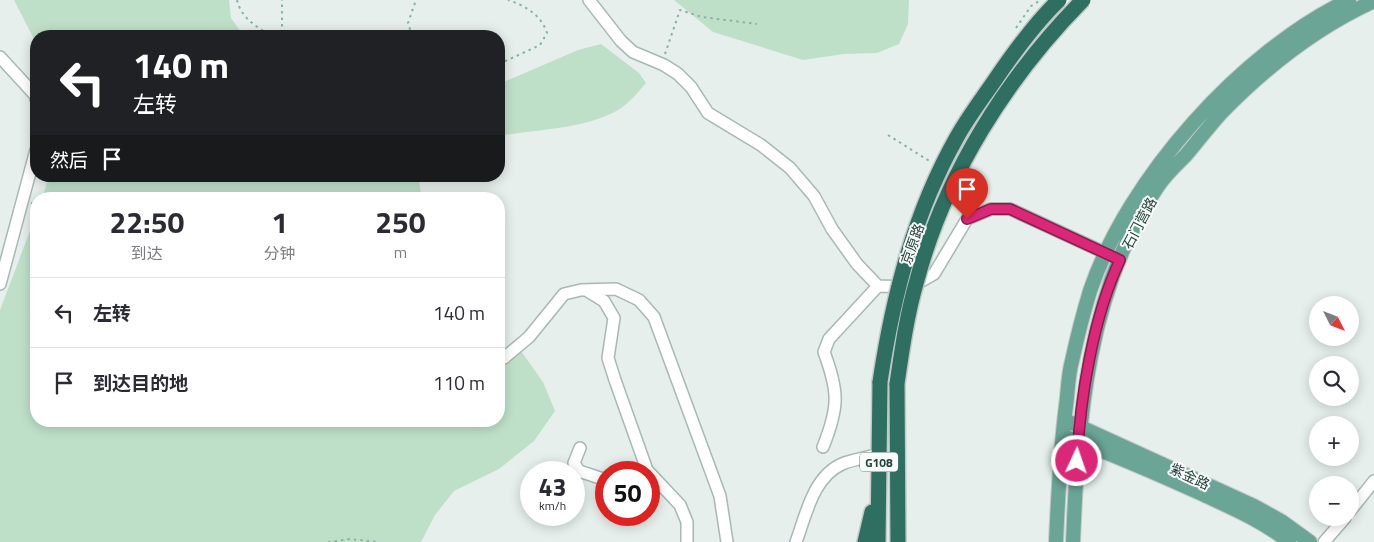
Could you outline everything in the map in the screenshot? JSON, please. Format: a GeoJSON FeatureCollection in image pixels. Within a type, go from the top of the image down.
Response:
{"type":"FeatureCollection","features":[{"type":"Feature","properties":{"kind":"highway","name":"京原路"},"geometry":{"type":"LineString","coordinates":[[878,542],[880,382],[889,323],[900,274],[935,182],[957,137],[1018,47],[1059,0]]}},
{"type":"Feature","properties":{"kind":"highway","name":"京原路"},"geometry":{"type":"LineString","coordinates":[[898,542],[897,384],[906,326],[917,279],[951,189],[972,145],[1031,58],[1083,0]]}},
{"type":"Feature","properties":{"kind":"highway"},"geometry":{"type":"LineString","coordinates":[[865,542],[879,479]]}},
{"type":"Feature","properties":{"kind":"main road","name":"石门营路"},"geometry":{"type":"LineString","coordinates":[[1056,542],[1061,435],[1071,364],[1091,290],[1107,254],[1153,172],[1204,111],[1260,58],[1293,34],[1349,0]]}},
{"type":"Feature","properties":{"kind":"main road","name":"石门营路"},"geometry":{"type":"LineString","coordinates":[[1072,542],[1079,426],[1093,348],[1120,260],[1157,188],[1173,165],[1185,155],[1239,94],[1283,56],[1319,31],[1374,1]]}},
{"type":"Feature","properties":{"kind":"main road","name":"紫金路"},"geometry":{"type":"LineString","coordinates":[[1064,419],[1254,506],[1281,520],[1310,542]]}},
{"type":"Feature","properties":{"kind":"main road","name":"紫金路"},"geometry":{"type":"LineString","coordinates":[[1061,435],[1124,458],[1223,504],[1277,532],[1289,542]]}},
{"type":"Feature","properties":{"kind":"street"},"geometry":{"type":"LineString","coordinates":[[589,0],[621,41],[634,52],[664,65],[691,87],[708,113],[761,145],[790,168],[814,196],[832,229],[857,264],[878,286],[911,287],[934,274],[967,219],[991,209],[1010,209],[1120,260]]}},
{"type":"Feature","properties":{"kind":"street"},"geometry":{"type":"LineString","coordinates":[[0,58],[30,90]]}},
{"type":"Feature","properties":{"kind":"street"},"geometry":{"type":"LineString","coordinates":[[0,284],[30,172]]}},
{"type":"Feature","properties":{"kind":"street"},"geometry":{"type":"LineString","coordinates":[[823,447],[833,422],[836,397],[832,375],[824,352],[829,339],[878,286]]}},
{"type":"Feature","properties":{"kind":"street"},"geometry":{"type":"LineString","coordinates":[[505,357],[529,337],[564,294],[586,290],[616,289],[639,300],[654,318],[720,496],[727,542]]}},
{"type":"Feature","properties":{"kind":"street"},"geometry":{"type":"LineString","coordinates":[[586,290],[604,302],[614,318],[608,358],[639,461]]}},
{"type":"Feature","properties":{"kind":"street"},"geometry":{"type":"LineString","coordinates":[[580,448],[574,463],[579,471],[595,476]]}},
{"type":"Feature","properties":{"kind":"street"},"geometry":{"type":"LineString","coordinates":[[796,542],[810,503],[830,470],[844,463],[879,454]]}},
{"type":"Feature","properties":{"kind":"street"},"geometry":{"type":"LineString","coordinates":[[1359,500],[1374,481]]}},
{"type":"Feature","properties":{"kind":"street"},"geometry":{"type":"LineString","coordinates":[[660,487],[680,505],[687,522],[687,542]]}},
{"type":"Feature","properties":{"kind":"street"},"geometry":{"type":"LineString","coordinates":[[1324,542],[1338,526]]}},
{"type":"Feature","properties":{"kind":"path"},"geometry":{"type":"LineString","coordinates":[[237,0],[239,7],[249,21],[262,30]]}},
{"type":"Feature","properties":{"kind":"path"},"geometry":{"type":"LineString","coordinates":[[282,0],[282,30]]}},
{"type":"Feature","properties":{"kind":"path"},"geometry":{"type":"LineString","coordinates":[[410,30],[408,24],[416,0]]}},
{"type":"Feature","properties":{"kind":"path"},"geometry":{"type":"LineString","coordinates":[[505,61],[540,45],[547,33],[543,22],[536,15],[508,0]]}},
{"type":"Feature","properties":{"kind":"path"},"geometry":{"type":"LineString","coordinates":[[664,65],[666,46],[680,10],[702,17],[757,24]]}},
{"type":"Feature","properties":{"kind":"path"},"geometry":{"type":"LineString","coordinates":[[328,542],[350,539],[378,542]]}},
{"type":"Feature","properties":{"kind":"green space"},"geometry":{"type":"Polygon","coordinates":[[[14,0],[229,0],[231,18],[240,30],[30,30],[14,0]]]}},
{"type":"Feature","properties":{"kind":"green space"},"geometry":{"type":"Polygon","coordinates":[[[674,0],[909,0],[908,24],[899,44],[877,53],[844,54],[803,60],[713,32],[674,0]]]}},
{"type":"Feature","properties":{"kind":"green space"},"geometry":{"type":"Polygon","coordinates":[[[601,44],[639,73],[646,83],[629,102],[614,112],[596,120],[505,135],[505,81],[578,50],[601,44]]]}},
{"type":"Feature","properties":{"kind":"green space"},"geometry":{"type":"Polygon","coordinates":[[[47,182],[419,182],[421,192],[44,192],[47,182]]]}},
{"type":"Feature","properties":{"kind":"green space"},"geometry":{"type":"Polygon","coordinates":[[[30,231],[30,427],[505,427],[505,353],[519,348],[543,382],[555,411],[534,441],[499,469],[454,491],[435,515],[421,542],[0,542],[0,310],[30,231]]]}},
{"type":"Feature","properties":{"kind":"route"},"geometry":{"type":"LineString","coordinates":[[967,219],[991,209],[1010,209],[1120,260],[1107,295],[1086,374],[1079,426],[1077,461]]}}]}
